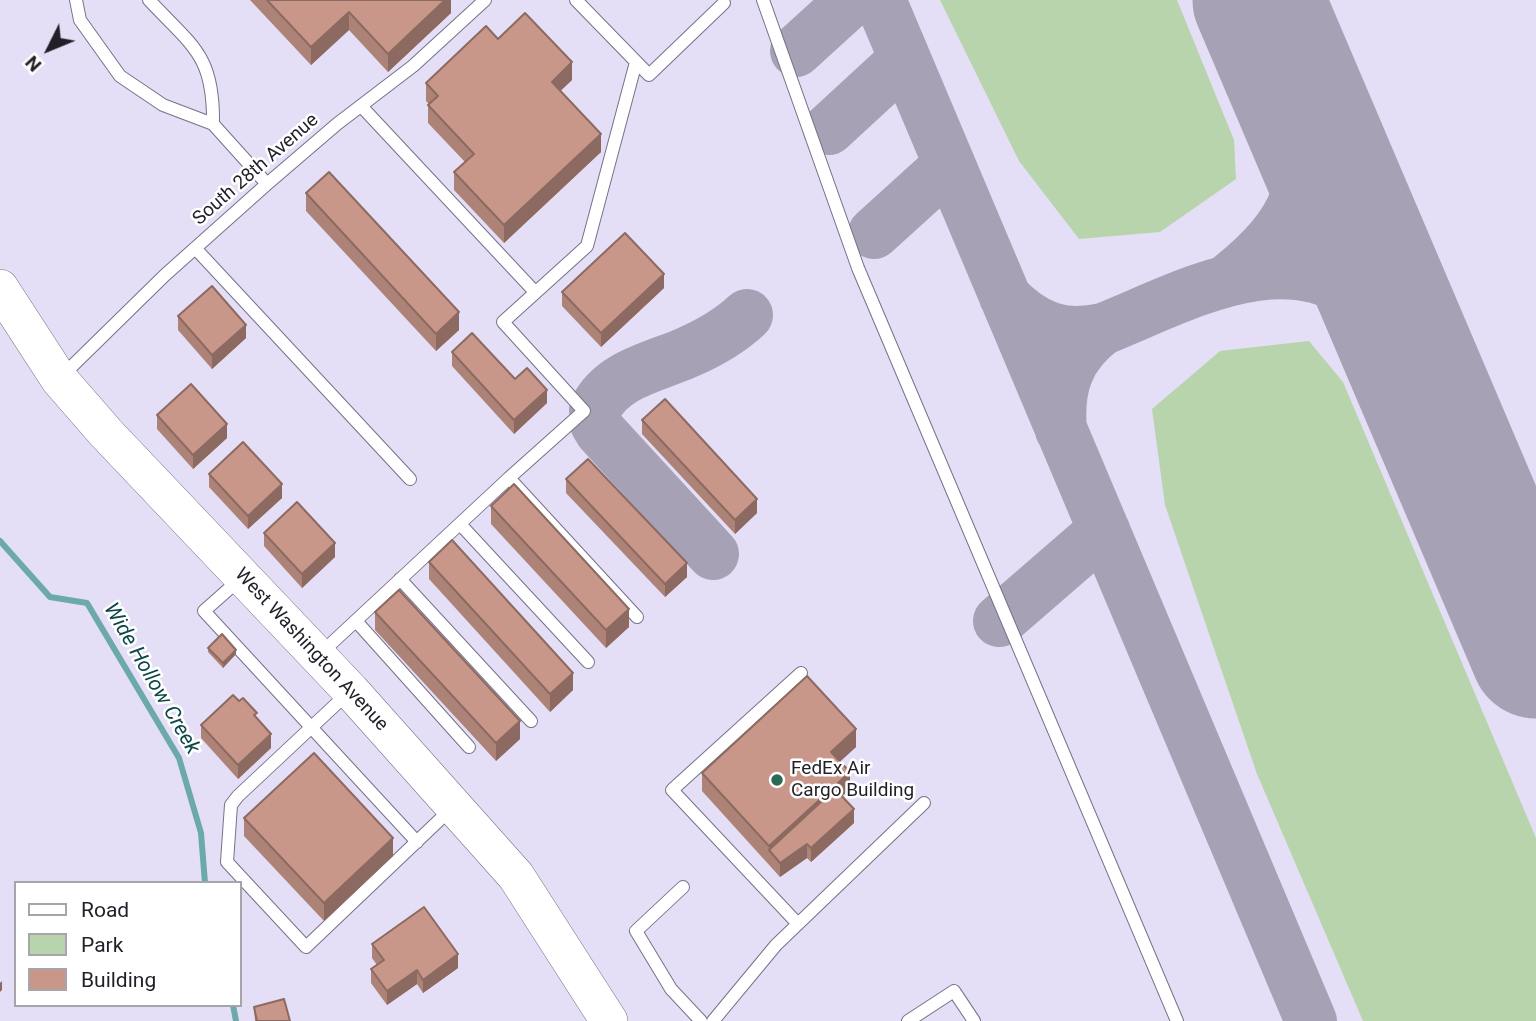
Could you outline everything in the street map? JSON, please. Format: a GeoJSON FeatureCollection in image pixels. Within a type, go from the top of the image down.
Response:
{"type":"FeatureCollection","features":[{"type":"Feature","properties":{"kind":"main road","name":"West Washington Avenue"},"geometry":{"type":"LineString","coordinates":[[0,288],[60,379],[351,691],[516,876],[609,1021]]}},
{"type":"Feature","properties":{"kind":"lane"},"geometry":{"type":"LineString","coordinates":[[76,0],[80,20],[120,76],[163,105],[213,124],[267,184]]}},
{"type":"Feature","properties":{"kind":"lane"},"geometry":{"type":"LineString","coordinates":[[149,0],[194,48],[208,69],[213,95],[213,124]]}},
{"type":"Feature","properties":{"kind":"lane","name":"South 28th Avenue"},"geometry":{"type":"LineString","coordinates":[[60,379],[195,248],[267,184],[413,66],[485,0]]}},
{"type":"Feature","properties":{"kind":"lane"},"geometry":{"type":"LineString","coordinates":[[576,0],[649,75],[724,3]]}},
{"type":"Feature","properties":{"kind":"lane"},"geometry":{"type":"LineString","coordinates":[[763,0],[858,268],[1177,1021]]}},
{"type":"Feature","properties":{"kind":"lane"},"geometry":{"type":"LineString","coordinates":[[318,656],[584,411],[503,322],[587,246],[636,62]]}},
{"type":"Feature","properties":{"kind":"lane"},"geometry":{"type":"LineString","coordinates":[[362,107],[535,292]]}},
{"type":"Feature","properties":{"kind":"lane"},"geometry":{"type":"LineString","coordinates":[[195,248],[410,479]]}},
{"type":"Feature","properties":{"kind":"lane"},"geometry":{"type":"LineString","coordinates":[[509,478],[637,617]]}},
{"type":"Feature","properties":{"kind":"lane"},"geometry":{"type":"LineString","coordinates":[[460,524],[589,662]]}},
{"type":"Feature","properties":{"kind":"lane"},"geometry":{"type":"LineString","coordinates":[[242,576],[204,611],[417,842]]}},
{"type":"Feature","properties":{"kind":"lane"},"geometry":{"type":"LineString","coordinates":[[400,579],[531,721]]}},
{"type":"Feature","properties":{"kind":"lane"},"geometry":{"type":"LineString","coordinates":[[356,621],[469,747]]}},
{"type":"Feature","properties":{"kind":"lane"},"geometry":{"type":"LineString","coordinates":[[798,924],[672,790],[801,673]]}},
{"type":"Feature","properties":{"kind":"lane"},"geometry":{"type":"LineString","coordinates":[[351,691],[231,805],[227,862],[306,947],[455,806]]}},
{"type":"Feature","properties":{"kind":"lane"},"geometry":{"type":"LineString","coordinates":[[713,1021],[776,945],[924,803]]}},
{"type":"Feature","properties":{"kind":"lane"},"geometry":{"type":"LineString","coordinates":[[683,887],[636,931],[671,989],[701,1021]]}},
{"type":"Feature","properties":{"kind":"lane"},"geometry":{"type":"LineString","coordinates":[[908,1021],[954,991],[974,1021]]}},
{"type":"Feature","properties":{"kind":"green space"},"geometry":{"type":"Polygon","coordinates":[[[940,0],[1177,0],[1234,140],[1236,179],[1160,232],[1079,239],[1019,161],[940,0]]]}},
{"type":"Feature","properties":{"kind":"green space"},"geometry":{"type":"Polygon","coordinates":[[[1309,341],[1343,382],[1536,838],[1536,1021],[1363,1021],[1257,774],[1165,505],[1152,409],[1220,351],[1309,341]]]}},
{"type":"Feature","properties":{"kind":"building"},"geometry":{"type":"Polygon","coordinates":[[[267,0],[445,0],[388,54],[349,12],[311,47],[267,0]]]}},
{"type":"Feature","properties":{"kind":"building"},"geometry":{"type":"Polygon","coordinates":[[[525,13],[572,62],[552,82],[601,134],[504,225],[454,172],[474,154],[428,105],[438,96],[426,83],[486,26],[498,39],[525,13]]]}},
{"type":"Feature","properties":{"kind":"building"},"geometry":{"type":"Polygon","coordinates":[[[329,172],[459,312],[436,334],[306,193],[329,172]]]}},
{"type":"Feature","properties":{"kind":"building"},"geometry":{"type":"Polygon","coordinates":[[[625,233],[664,274],[601,333],[562,292],[625,233]]]}},
{"type":"Feature","properties":{"kind":"building"},"geometry":{"type":"Polygon","coordinates":[[[212,286],[246,325],[212,355],[178,316],[212,286]]]}},
{"type":"Feature","properties":{"kind":"building"},"geometry":{"type":"Polygon","coordinates":[[[472,333],[515,379],[527,368],[547,390],[514,420],[452,352],[472,333]]]}},
{"type":"Feature","properties":{"kind":"building"},"geometry":{"type":"Polygon","coordinates":[[[191,384],[227,424],[193,455],[157,415],[191,384]]]}},
{"type":"Feature","properties":{"kind":"building"},"geometry":{"type":"Polygon","coordinates":[[[665,399],[757,499],[735,520],[642,420],[665,399]]]}},
{"type":"Feature","properties":{"kind":"building"},"geometry":{"type":"Polygon","coordinates":[[[243,442],[282,484],[248,516],[209,474],[243,442]]]}},
{"type":"Feature","properties":{"kind":"building"},"geometry":{"type":"Polygon","coordinates":[[[588,459],[687,563],[665,584],[566,479],[588,459]]]}},
{"type":"Feature","properties":{"kind":"building"},"geometry":{"type":"Polygon","coordinates":[[[514,484],[629,609],[606,630],[491,506],[514,484]]]}},
{"type":"Feature","properties":{"kind":"building"},"geometry":{"type":"Polygon","coordinates":[[[297,502],[335,543],[302,574],[264,533],[297,502]]]}},
{"type":"Feature","properties":{"kind":"building"},"geometry":{"type":"Polygon","coordinates":[[[452,540],[573,673],[550,694],[429,562],[452,540]]]}},
{"type":"Feature","properties":{"kind":"building"},"geometry":{"type":"Polygon","coordinates":[[[399,590],[520,721],[496,743],[375,612],[399,590]]]}},
{"type":"Feature","properties":{"kind":"building"},"geometry":{"type":"Polygon","coordinates":[[[222,634],[236,650],[223,663],[208,648],[222,634]]]}},
{"type":"Feature","properties":{"kind":"building","name":"FedEx Air Cargo Building"},"geometry":{"type":"Polygon","coordinates":[[[807,676],[856,729],[831,752],[850,772],[769,846],[702,773],[807,676]]]}},
{"type":"Feature","properties":{"kind":"building"},"geometry":{"type":"Polygon","coordinates":[[[233,695],[239,701],[243,698],[271,734],[238,765],[201,725],[233,695]]]}},
{"type":"Feature","properties":{"kind":"building"},"geometry":{"type":"Polygon","coordinates":[[[314,753],[393,838],[324,903],[244,818],[314,753]]]}},
{"type":"Feature","properties":{"kind":"building"},"geometry":{"type":"Polygon","coordinates":[[[835,789],[854,809],[811,848],[807,844],[780,863],[769,850],[835,789]]]}},
{"type":"Feature","properties":{"kind":"building"},"geometry":{"type":"Polygon","coordinates":[[[424,907],[458,954],[423,980],[417,970],[387,991],[371,969],[384,960],[372,944],[424,907]]]}},
{"type":"Feature","properties":{"kind":"building"},"geometry":{"type":"Polygon","coordinates":[[[284,999],[290,1021],[257,1021],[254,1007],[284,999]]]}},
{"type":"Feature","properties":{"kind":"waterway","name":"Wide Hollow Creek"},"geometry":{"type":"LineString","coordinates":[[0,541],[50,597],[87,603],[179,758],[201,833],[205,881]]}},
{"type":"Feature","properties":{"kind":"waterway","name":"Wide Hollow Creek"},"geometry":{"type":"LineString","coordinates":[[233,1007],[236,1021]]}},
{"type":"Feature","properties":{"kind":"taxiway"},"geometry":{"type":"LineString","coordinates":[[796,51],[852,0]]}},
{"type":"Feature","properties":{"kind":"taxiway"},"geometry":{"type":"LineString","coordinates":[[880,0],[1311,1021]]}},
{"type":"Feature","properties":{"kind":"taxiway"},"geometry":{"type":"LineString","coordinates":[[829,129],[905,59]]}},
{"type":"Feature","properties":{"kind":"taxiway"},"geometry":{"type":"LineString","coordinates":[[1230,278],[1272,238],[1296,199],[1302,177],[1304,153],[1299,96]]}},
{"type":"Feature","properties":{"kind":"taxiway"},"geometry":{"type":"LineString","coordinates":[[874,233],[949,165]]}},
{"type":"Feature","properties":{"kind":"taxiway"},"geometry":{"type":"LineString","coordinates":[[1103,329],[1168,301],[1238,278],[1272,273],[1307,275],[1340,286],[1371,308],[1409,354]]}},
{"type":"Feature","properties":{"kind":"taxiway"},"geometry":{"type":"LineString","coordinates":[[1005,297],[1027,316],[1050,328],[1074,332],[1103,329],[1081,350],[1067,373],[1061,400],[1061,430]]}},
{"type":"Feature","properties":{"kind":"taxiway"},"geometry":{"type":"LineString","coordinates":[[713,554],[601,432],[596,424],[595,409],[602,397],[623,380],[702,346],[747,315]]}},
{"type":"Feature","properties":{"kind":"taxiway"},"geometry":{"type":"LineString","coordinates":[[999,621],[1104,530]]}},
{"type":"Feature","properties":{"kind":"runway"},"geometry":{"type":"LineString","coordinates":[[1258,0],[1536,653]]}},
{"type":"Feature","properties":{"kind":"place","name":"FedEx Air Cargo Building"},"geometry":{"type":"Point","coordinates":[777,780]}}]}
